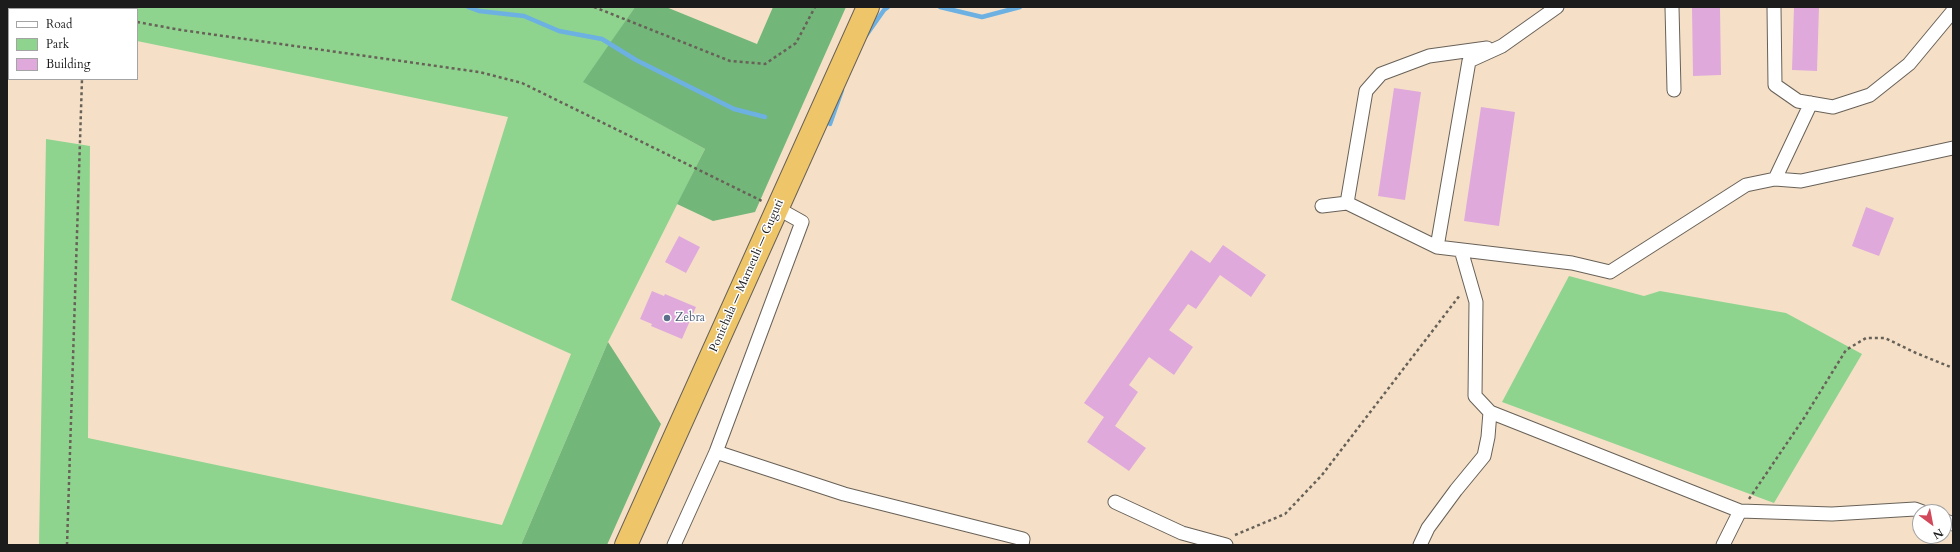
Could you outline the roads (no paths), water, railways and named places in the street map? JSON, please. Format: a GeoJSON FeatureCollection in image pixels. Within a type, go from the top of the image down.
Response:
{"type":"FeatureCollection","features":[{"type":"Feature","properties":{"kind":"highway","name":"Ponichala — Marneuli — Guguti"},"geometry":{"type":"LineString","coordinates":[[626,545],[868,7]]}},
{"type":"Feature","properties":{"kind":"street"},"geometry":{"type":"LineString","coordinates":[[1437,247],[1469,61],[1502,46],[1557,7]]}},
{"type":"Feature","properties":{"kind":"street"},"geometry":{"type":"LineString","coordinates":[[1672,7],[1674,90]]}},
{"type":"Feature","properties":{"kind":"street"},"geometry":{"type":"LineString","coordinates":[[1774,7],[1775,85],[1798,101],[1833,107],[1870,95],[1909,64],[1953,11]]}},
{"type":"Feature","properties":{"kind":"street"},"geometry":{"type":"LineString","coordinates":[[1347,203],[1366,91],[1381,74],[1428,56],[1502,46]]}},
{"type":"Feature","properties":{"kind":"street"},"geometry":{"type":"LineString","coordinates":[[1774,179],[1811,103]]}},
{"type":"Feature","properties":{"kind":"street"},"geometry":{"type":"LineString","coordinates":[[1322,206],[1347,203],[1437,247],[1572,263],[1610,272],[1746,185],[1774,179],[1801,181],[1953,148]]}},
{"type":"Feature","properties":{"kind":"street"},"geometry":{"type":"LineString","coordinates":[[674,545],[716,452],[802,222],[777,208]]}},
{"type":"Feature","properties":{"kind":"street"},"geometry":{"type":"LineString","coordinates":[[1461,250],[1476,302],[1475,396],[1490,412],[1740,510],[1832,514],[1912,509]]}},
{"type":"Feature","properties":{"kind":"street"},"geometry":{"type":"LineString","coordinates":[[1420,545],[1428,528],[1456,490],[1484,456],[1488,437],[1490,412]]}},
{"type":"Feature","properties":{"kind":"street"},"geometry":{"type":"LineString","coordinates":[[716,452],[844,494],[1024,539],[1022,545]]}},
{"type":"Feature","properties":{"kind":"street"},"geometry":{"type":"LineString","coordinates":[[1115,502],[1182,533],[1220,544]]}},
{"type":"Feature","properties":{"kind":"street"},"geometry":{"type":"LineString","coordinates":[[1723,545],[1740,510]]}},
{"type":"Feature","properties":{"kind":"waterway"},"geometry":{"type":"LineString","coordinates":[[468,7],[479,11],[524,16],[559,31],[602,39],[636,60],[734,109],[765,117]]}},
{"type":"Feature","properties":{"kind":"waterway"},"geometry":{"type":"LineString","coordinates":[[865,37],[884,10],[888,7]]}},
{"type":"Feature","properties":{"kind":"waterway"},"geometry":{"type":"LineString","coordinates":[[940,7],[982,17],[1020,7]]}},
{"type":"Feature","properties":{"kind":"waterway"},"geometry":{"type":"LineString","coordinates":[[830,124],[842,90]]}},
{"type":"Feature","properties":{"kind":"place","name":"Zebra"},"geometry":{"type":"Point","coordinates":[667,318]}}]}
